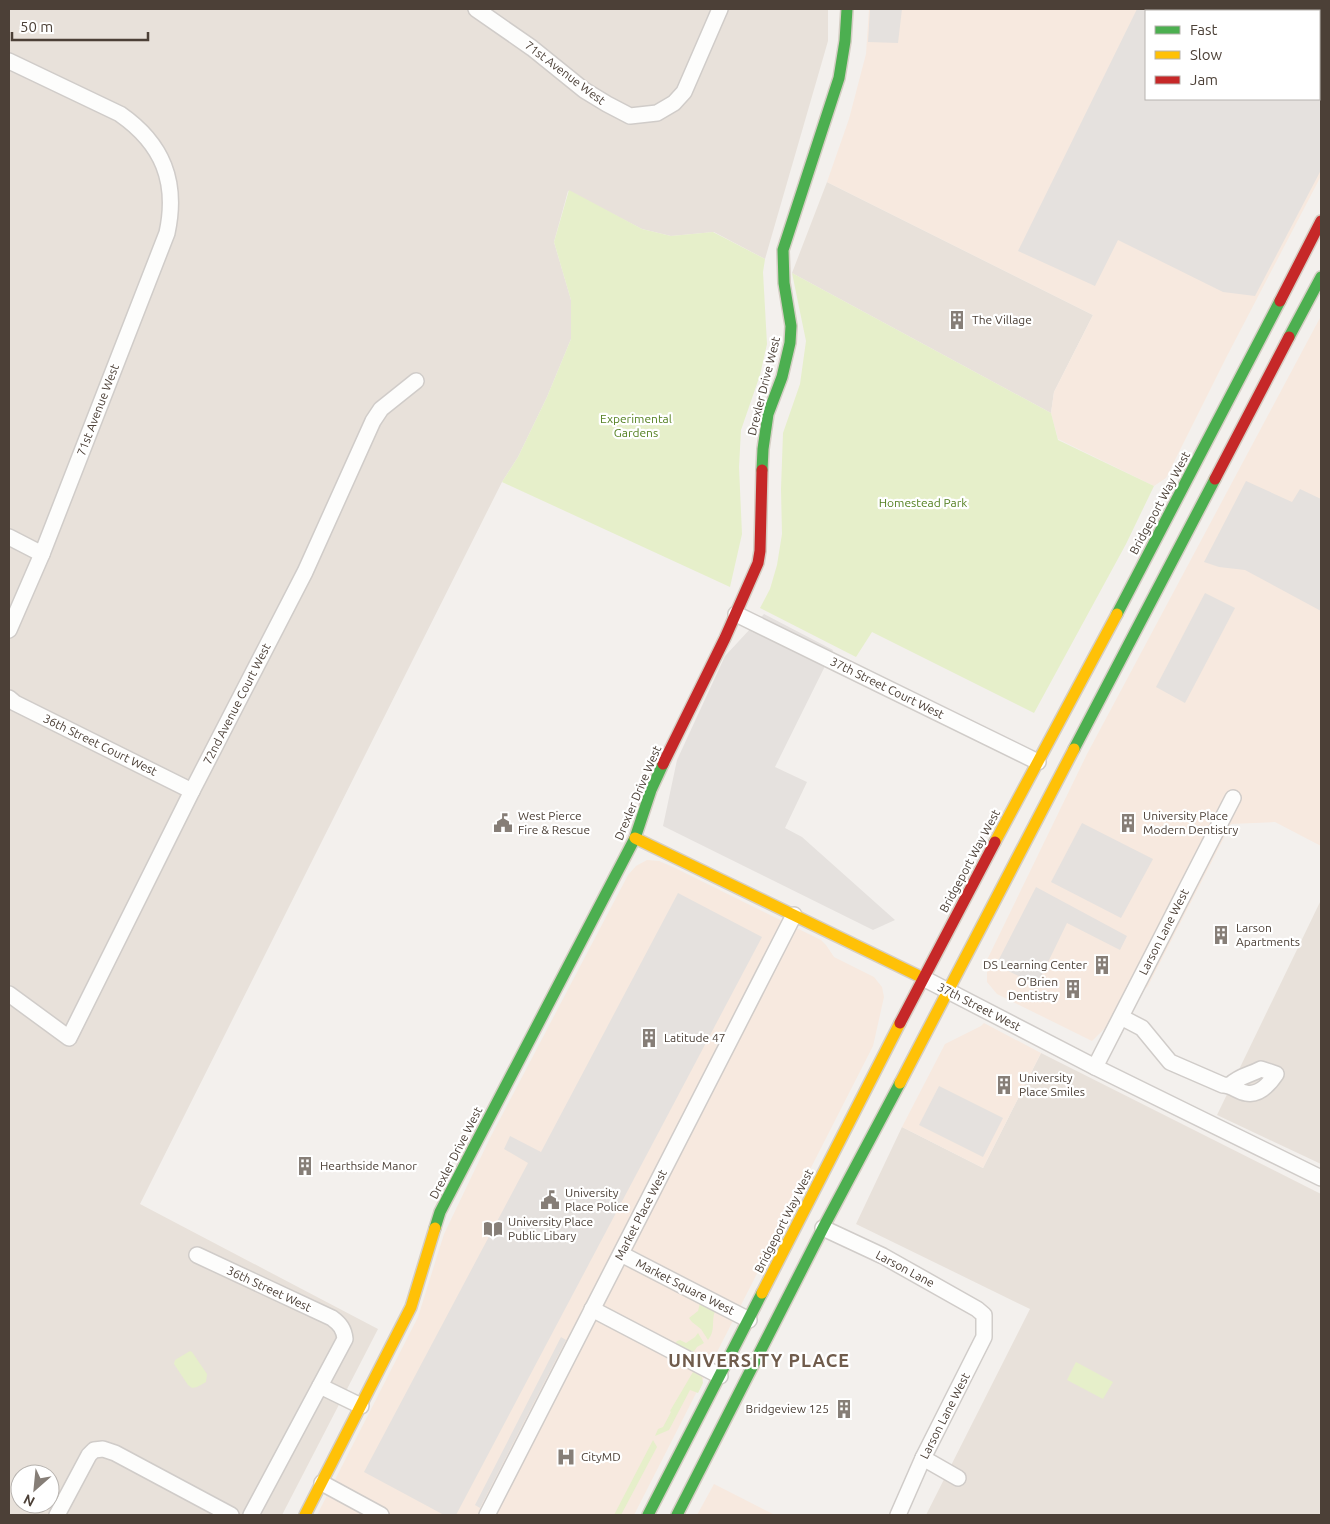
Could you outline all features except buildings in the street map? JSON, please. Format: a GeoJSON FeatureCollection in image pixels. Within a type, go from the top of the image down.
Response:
{"type":"FeatureCollection","features":[{"type":"Feature","properties":{"kind":"main road","name":"Drexler Drive West"},"geometry":{"type":"LineString","coordinates":[[305,1515],[411,1307],[440,1212],[635,838],[651,790],[736,614],[758,563],[763,449],[768,414],[782,378],[790,343],[791,326],[784,283],[783,250],[839,78],[845,41],[847,9]]}},
{"type":"Feature","properties":{"kind":"main road","name":"Bridgeport Way West"},"geometry":{"type":"LineString","coordinates":[[648,1515],[923,978],[1176,502],[1321,221]]}},
{"type":"Feature","properties":{"kind":"main road"},"geometry":{"type":"LineString","coordinates":[[676,1515],[823,1228],[949,991],[1236,436],[1321,278]]}},
{"type":"Feature","properties":{"kind":"main road","name":"37th Street West"},"geometry":{"type":"LineString","coordinates":[[635,838],[923,978]]}},
{"type":"Feature","properties":{"kind":"street","name":"71st Avenue West"},"geometry":{"type":"LineString","coordinates":[[476,9],[532,48],[584,90],[630,116],[657,113],[674,103],[684,92],[720,9]]}},
{"type":"Feature","properties":{"kind":"street","name":"71st Avenue West"},"geometry":{"type":"LineString","coordinates":[[9,61],[120,114],[133,123],[156,148],[164,164],[170,185],[170,216],[166,233],[42,554],[9,630]]}},
{"type":"Feature","properties":{"kind":"street","name":"72nd Avenue Court West"},"geometry":{"type":"LineString","coordinates":[[9,994],[69,1038],[192,791],[305,572],[374,421],[381,409],[416,381]]}},
{"type":"Feature","properties":{"kind":"street"},"geometry":{"type":"LineString","coordinates":[[9,537],[42,554]]}},
{"type":"Feature","properties":{"kind":"street","name":"37th Street Court West"},"geometry":{"type":"LineString","coordinates":[[736,614],[1038,762]]}},
{"type":"Feature","properties":{"kind":"street","name":"36th Street Court West"},"geometry":{"type":"LineString","coordinates":[[9,698],[15,703],[192,791]]}},
{"type":"Feature","properties":{"kind":"street","name":"Larson Lane West"},"geometry":{"type":"LineString","coordinates":[[1095,1066],[1233,798]]}},
{"type":"Feature","properties":{"kind":"street","name":"Market Place West"},"geometry":{"type":"LineString","coordinates":[[487,1515],[794,915]]}},
{"type":"Feature","properties":{"kind":"street","name":"37th Street West"},"geometry":{"type":"LineString","coordinates":[[923,978],[1321,1178]]}},
{"type":"Feature","properties":{"kind":"street"},"geometry":{"type":"LineString","coordinates":[[1121,1017],[1142,1028],[1170,1062],[1223,1085],[1230,1085]]}},
{"type":"Feature","properties":{"kind":"street","name":"Larson Lane"},"geometry":{"type":"LineString","coordinates":[[823,1228],[883,1256],[977,1309],[984,1315]]}},
{"type":"Feature","properties":{"kind":"street","name":"Market Square West"},"geometry":{"type":"LineString","coordinates":[[620,1254],[749,1320]]}},
{"type":"Feature","properties":{"kind":"street","name":"36th Street West"},"geometry":{"type":"LineString","coordinates":[[197,1255],[332,1318],[340,1324],[345,1339],[320,1386]]}},
{"type":"Feature","properties":{"kind":"street"},"geometry":{"type":"LineString","coordinates":[[592,1309],[720,1376]]}},
{"type":"Feature","properties":{"kind":"street","name":"Larson Lane West"},"geometry":{"type":"LineString","coordinates":[[898,1515],[923,1458],[984,1337],[984,1315]]}},
{"type":"Feature","properties":{"kind":"street"},"geometry":{"type":"LineString","coordinates":[[251,1515],[320,1386],[361,1406]]}},
{"type":"Feature","properties":{"kind":"street"},"geometry":{"type":"LineString","coordinates":[[57,1515],[89,1455],[94,1450],[103,1449],[138,1463],[232,1515]]}},
{"type":"Feature","properties":{"kind":"street"},"geometry":{"type":"LineString","coordinates":[[923,1458],[958,1478]]}},
{"type":"Feature","properties":{"kind":"street"},"geometry":{"type":"LineString","coordinates":[[322,1483],[382,1515]]}},
{"type":"Feature","properties":{"kind":"shaded area"},"geometry":{"type":"Polygon","coordinates":[[[9,9],[828,9],[828,41],[765,259],[714,232],[671,236],[642,229],[568,191],[554,242],[571,300],[571,339],[547,397],[518,457],[502,482],[140,1204],[378,1329],[282,1515],[9,1515],[9,9]]]}},
{"type":"Feature","properties":{"kind":"shaded area"},"geometry":{"type":"Polygon","coordinates":[[[869,9],[1321,9],[1321,176],[1166,478],[1154,486],[1058,439],[1051,413],[1054,392],[1093,315],[827,182],[849,119],[866,54],[869,9]]]}},
{"type":"Feature","properties":{"kind":"shaded area"},"geometry":{"type":"Polygon","coordinates":[[[870,9],[902,9],[898,43],[868,42],[870,9]]]}},
{"type":"Feature","properties":{"kind":"shaded area"},"geometry":{"type":"Polygon","coordinates":[[[1137,9],[1321,9],[1320,14],[1320,10],[1145,10],[1145,100],[1321,100],[1321,170],[1255,296],[1223,292],[1118,240],[1095,286],[1018,251],[1137,9]]]}},
{"type":"Feature","properties":{"kind":"shaded area"},"geometry":{"type":"Polygon","coordinates":[[[827,182],[1093,315],[1054,392],[1051,413],[792,273],[827,182]]]}},
{"type":"Feature","properties":{"kind":"shaded area"},"geometry":{"type":"Polygon","coordinates":[[[1321,316],[1321,846],[1275,822],[1231,824],[1148,986],[1092,1041],[997,994],[987,982],[987,960],[1087,754],[1321,316]]]}},
{"type":"Feature","properties":{"kind":"shaded area"},"geometry":{"type":"Polygon","coordinates":[[[1246,481],[1292,502],[1300,489],[1321,499],[1321,611],[1245,570],[1219,567],[1204,562],[1246,481]]]}},
{"type":"Feature","properties":{"kind":"shaded area"},"geometry":{"type":"Polygon","coordinates":[[[1205,593],[1235,608],[1185,703],[1156,687],[1205,593]]]}},
{"type":"Feature","properties":{"kind":"shaded area"},"geometry":{"type":"Polygon","coordinates":[[[764,614],[833,650],[775,767],[807,782],[785,828],[802,837],[895,920],[873,930],[663,826],[677,760],[725,656],[764,614]]]}},
{"type":"Feature","properties":{"kind":"shaded area"},"geometry":{"type":"Polygon","coordinates":[[[1082,823],[1153,859],[1121,918],[1051,882],[1082,823]]]}},
{"type":"Feature","properties":{"kind":"shaded area"},"geometry":{"type":"Polygon","coordinates":[[[647,860],[659,861],[673,867],[821,940],[834,957],[874,977],[882,987],[884,997],[873,1046],[634,1515],[317,1515],[418,1317],[444,1234],[490,1138],[628,875],[636,866],[647,860]]]}},
{"type":"Feature","properties":{"kind":"shaded area"},"geometry":{"type":"Polygon","coordinates":[[[1036,887],[1127,936],[1120,950],[1067,923],[1037,985],[996,965],[1036,887]]]}},
{"type":"Feature","properties":{"kind":"shaded area"},"geometry":{"type":"Polygon","coordinates":[[[678,893],[762,937],[456,1515],[444,1515],[364,1472],[528,1163],[504,1149],[510,1136],[541,1152],[678,893]]]}},
{"type":"Feature","properties":{"kind":"shaded area"},"geometry":{"type":"Polygon","coordinates":[[[1321,900],[1321,1164],[1217,1115],[1321,900]]]}},
{"type":"Feature","properties":{"kind":"shaded area"},"geometry":{"type":"Polygon","coordinates":[[[984,1023],[1041,1053],[983,1168],[902,1127],[945,1044],[984,1023]]]}},
{"type":"Feature","properties":{"kind":"shaded area"},"geometry":{"type":"Polygon","coordinates":[[[1041,1053],[1321,1194],[1321,1515],[926,1515],[1030,1309],[856,1224],[902,1127],[983,1168],[1041,1053]]]}},
{"type":"Feature","properties":{"kind":"shaded area"},"geometry":{"type":"Polygon","coordinates":[[[939,1086],[1003,1118],[983,1157],[919,1125],[939,1086]]]}},
{"type":"Feature","properties":{"kind":"shaded area"},"geometry":{"type":"Polygon","coordinates":[[[561,1337],[566,1340],[480,1508],[475,1505],[561,1337]]]}},
{"type":"Feature","properties":{"kind":"shaded area"},"geometry":{"type":"Polygon","coordinates":[[[714,1484],[775,1515],[697,1515],[714,1484]]]}},
{"type":"Feature","properties":{"kind":"green space","name":"Experimental Gardens"},"geometry":{"type":"Polygon","coordinates":[[[569,190],[642,229],[671,236],[713,232],[765,259],[763,272],[767,344],[760,375],[741,430],[739,467],[742,534],[730,587],[502,482],[518,457],[547,397],[571,339],[571,300],[554,242],[569,190]]]}},
{"type":"Feature","properties":{"kind":"green space","name":"Homestead Park"},"geometry":{"type":"Polygon","coordinates":[[[792,273],[1051,413],[1058,440],[1154,486],[1126,544],[1034,713],[872,632],[856,657],[760,608],[770,589],[777,565],[782,534],[783,433],[800,384],[806,341],[792,273]]]}},
{"type":"Feature","properties":{"kind":"green space"},"geometry":{"type":"Polygon","coordinates":[[[700,1303],[715,1311],[713,1329],[708,1340],[701,1329],[689,1318],[698,1311],[700,1303]]]}},
{"type":"Feature","properties":{"kind":"green space"},"geometry":{"type":"Polygon","coordinates":[[[698,1333],[704,1343],[697,1347],[693,1353],[675,1344],[680,1340],[686,1343],[698,1333]]]}},
{"type":"Feature","properties":{"kind":"green space"},"geometry":{"type":"Polygon","coordinates":[[[190,1351],[207,1374],[206,1382],[192,1388],[174,1364],[175,1360],[190,1351]]]}},
{"type":"Feature","properties":{"kind":"green space"},"geometry":{"type":"Polygon","coordinates":[[[1076,1362],[1113,1382],[1103,1399],[1067,1380],[1076,1362]]]}},
{"type":"Feature","properties":{"kind":"green space"},"geometry":{"type":"Polygon","coordinates":[[[693,1372],[702,1377],[703,1383],[698,1393],[690,1390],[669,1430],[655,1436],[658,1429],[663,1427],[670,1411],[693,1372]]]}},
{"type":"Feature","properties":{"kind":"green space"},"geometry":{"type":"Polygon","coordinates":[[[653,1440],[657,1447],[621,1515],[614,1515],[653,1440]]]}},
{"type":"Feature","properties":{"kind":"traffic: fast"},"geometry":{"type":"LineString","coordinates":[[762,470],[768,414],[782,377],[790,343],[791,326],[784,283],[783,250],[839,78],[845,41],[847,9]]}},
{"type":"Feature","properties":{"kind":"traffic: fast"},"geometry":{"type":"LineString","coordinates":[[1289,337],[1321,277]]}},
{"type":"Feature","properties":{"kind":"traffic: fast"},"geometry":{"type":"LineString","coordinates":[[1117,614],[1280,301]]}},
{"type":"Feature","properties":{"kind":"traffic: fast"},"geometry":{"type":"LineString","coordinates":[[1074,749],[1215,479]]}},
{"type":"Feature","properties":{"kind":"traffic: fast"},"geometry":{"type":"LineString","coordinates":[[435,1228],[440,1212],[635,838],[651,790],[663,764]]}},
{"type":"Feature","properties":{"kind":"traffic: fast"},"geometry":{"type":"LineString","coordinates":[[677,1515],[823,1228],[900,1083]]}},
{"type":"Feature","properties":{"kind":"traffic: fast"},"geometry":{"type":"LineString","coordinates":[[648,1515],[762,1293]]}},
{"type":"Feature","properties":{"kind":"traffic: slow"},"geometry":{"type":"LineString","coordinates":[[995,842],[1117,614]]}},
{"type":"Feature","properties":{"kind":"traffic: slow"},"geometry":{"type":"LineString","coordinates":[[900,1083],[1074,749]]}},
{"type":"Feature","properties":{"kind":"traffic: slow"},"geometry":{"type":"LineString","coordinates":[[635,838],[923,978]]}},
{"type":"Feature","properties":{"kind":"traffic: slow"},"geometry":{"type":"LineString","coordinates":[[762,1293],[900,1023]]}},
{"type":"Feature","properties":{"kind":"traffic: slow"},"geometry":{"type":"LineString","coordinates":[[305,1515],[411,1307],[435,1228]]}},
{"type":"Feature","properties":{"kind":"traffic: jam"},"geometry":{"type":"LineString","coordinates":[[1280,301],[1321,221]]}},
{"type":"Feature","properties":{"kind":"traffic: jam"},"geometry":{"type":"LineString","coordinates":[[1215,479],[1289,337]]}},
{"type":"Feature","properties":{"kind":"traffic: jam"},"geometry":{"type":"LineString","coordinates":[[663,764],[725,638],[758,563],[762,470]]}},
{"type":"Feature","properties":{"kind":"traffic: jam"},"geometry":{"type":"LineString","coordinates":[[900,1023],[995,842]]}},
{"type":"Feature","properties":{"kind":"place","name":"The Village"},"geometry":{"type":"Point","coordinates":[957,320]}},
{"type":"Feature","properties":{"kind":"place","name":"West Pierce Fire & Rescue"},"geometry":{"type":"Point","coordinates":[503,823]}},
{"type":"Feature","properties":{"kind":"place","name":"University Place Modern Dentistry"},"geometry":{"type":"Point","coordinates":[1128,823]}},
{"type":"Feature","properties":{"kind":"place","name":"Larson Apartments"},"geometry":{"type":"Point","coordinates":[1221,935]}},
{"type":"Feature","properties":{"kind":"place","name":"DS Learning Center"},"geometry":{"type":"Point","coordinates":[1102,965]}},
{"type":"Feature","properties":{"kind":"place","name":"O'Brien Dentistry"},"geometry":{"type":"Point","coordinates":[1073,989]}},
{"type":"Feature","properties":{"kind":"place","name":"Latitude 47"},"geometry":{"type":"Point","coordinates":[649,1038]}},
{"type":"Feature","properties":{"kind":"place","name":"University Place Smiles"},"geometry":{"type":"Point","coordinates":[1004,1085]}},
{"type":"Feature","properties":{"kind":"place","name":"Hearthside Manor"},"geometry":{"type":"Point","coordinates":[305,1166]}},
{"type":"Feature","properties":{"kind":"place","name":"University Place Police"},"geometry":{"type":"Point","coordinates":[550,1200]}},
{"type":"Feature","properties":{"kind":"place","name":"University Place Public Libary"},"geometry":{"type":"Point","coordinates":[493,1229]}},
{"type":"Feature","properties":{"kind":"place","name":"Bridgeview 125"},"geometry":{"type":"Point","coordinates":[844,1409]}},
{"type":"Feature","properties":{"kind":"place","name":"CityMD"},"geometry":{"type":"Point","coordinates":[566,1457]}},
{"type":"Feature","properties":{"kind":"district","name":"UNIVERSITY PLACE"},"geometry":{"type":"Point","coordinates":[759,1361]}}]}
